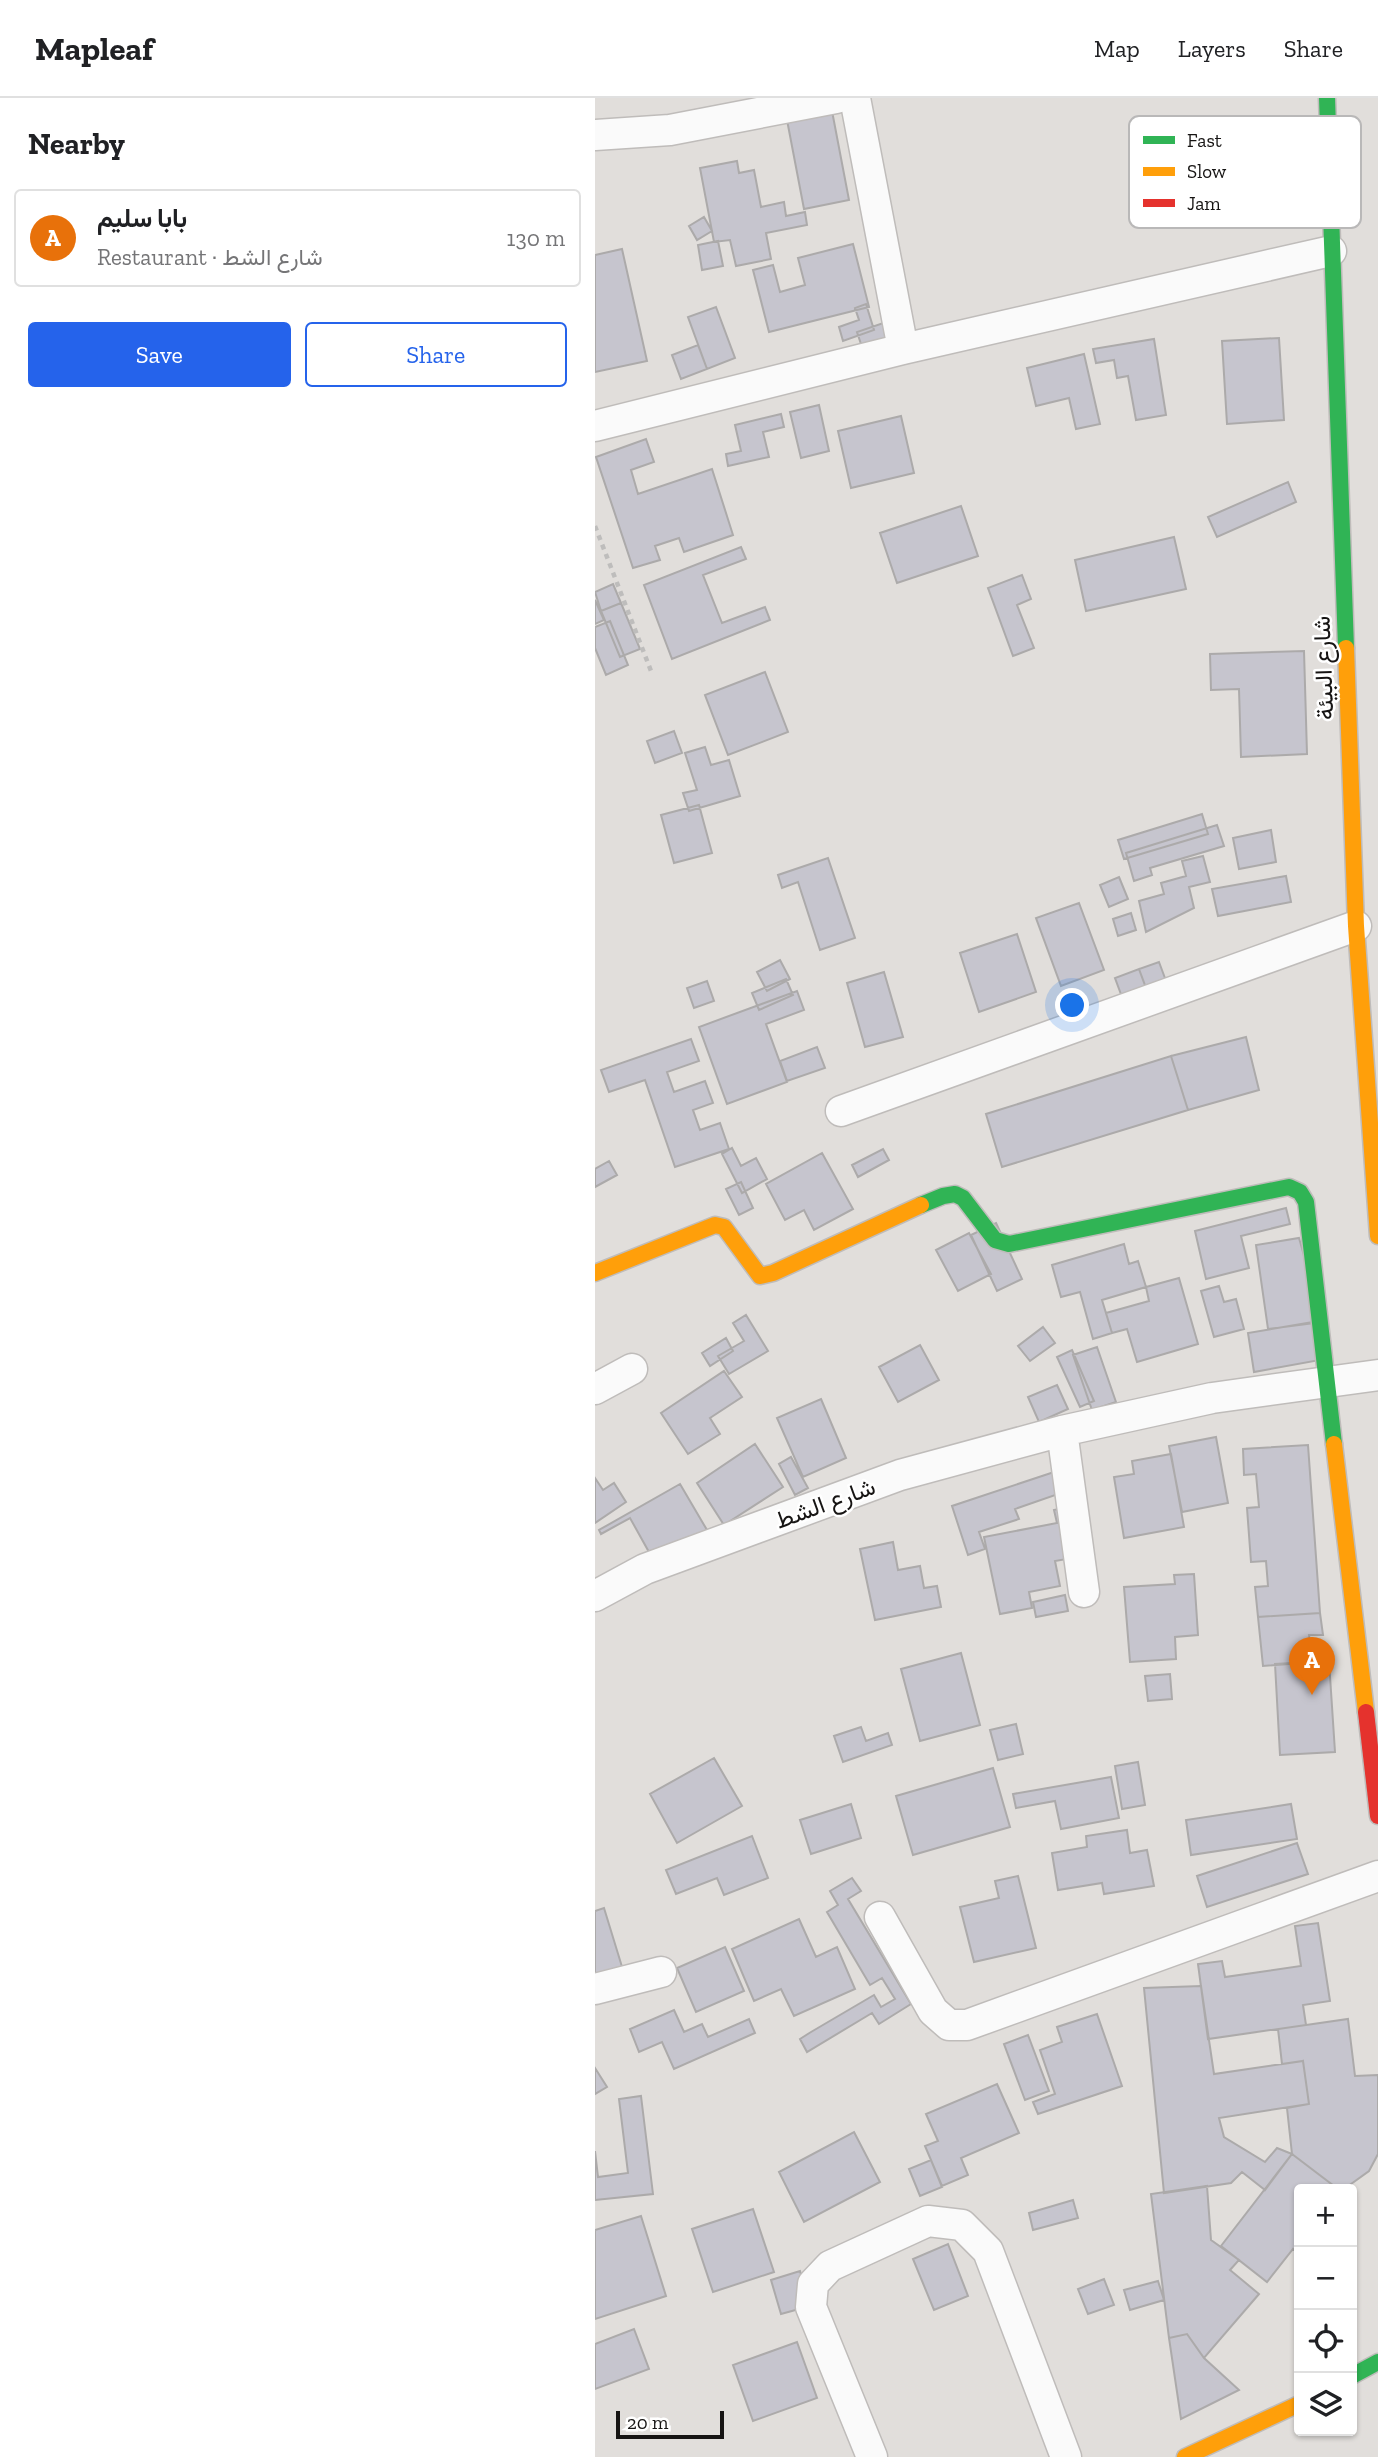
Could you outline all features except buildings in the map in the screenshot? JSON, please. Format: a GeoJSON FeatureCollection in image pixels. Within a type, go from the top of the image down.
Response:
{"type":"FeatureCollection","features":[{"type":"Feature","properties":{"kind":"street"},"geometry":{"type":"LineString","coordinates":[[595,135],[670,130],[836,98]]}},
{"type":"Feature","properties":{"kind":"street"},"geometry":{"type":"LineString","coordinates":[[855,98],[904,349]]}},
{"type":"Feature","properties":{"kind":"street","name":"شارع البيئة"},"geometry":{"type":"LineString","coordinates":[[1327,98],[1327,116]]}},
{"type":"Feature","properties":{"kind":"street","name":"شارع البيئة"},"geometry":{"type":"LineString","coordinates":[[1330,228],[1356,926],[1378,1236]]}},
{"type":"Feature","properties":{"kind":"street"},"geometry":{"type":"LineString","coordinates":[[595,426],[904,349],[1331,251]]}},
{"type":"Feature","properties":{"kind":"street"},"geometry":{"type":"LineString","coordinates":[[841,1111],[1356,926]]}},
{"type":"Feature","properties":{"kind":"street"},"geometry":{"type":"LineString","coordinates":[[595,1273],[715,1225],[724,1227],[759,1276],[773,1273],[901,1213],[955,1194],[963,1198],[995,1240],[1009,1244],[1289,1187],[1300,1192],[1306,1202],[1378,1816]]}},
{"type":"Feature","properties":{"kind":"street"},"geometry":{"type":"LineString","coordinates":[[595,1389],[632,1369]]}},
{"type":"Feature","properties":{"kind":"street","name":"شارع الشط"},"geometry":{"type":"LineString","coordinates":[[595,1596],[645,1569],[899,1475],[1062,1431],[1212,1398],[1378,1375]]}},
{"type":"Feature","properties":{"kind":"street"},"geometry":{"type":"LineString","coordinates":[[1062,1431],[1084,1592]]}},
{"type":"Feature","properties":{"kind":"street"},"geometry":{"type":"LineString","coordinates":[[880,1917],[933,2011],[949,2025],[967,2025],[1378,1876]]}},
{"type":"Feature","properties":{"kind":"street"},"geometry":{"type":"LineString","coordinates":[[595,1990],[661,1972]]}},
{"type":"Feature","properties":{"kind":"street"},"geometry":{"type":"LineString","coordinates":[[872,2457],[811,2307],[813,2284],[830,2266],[928,2221],[962,2225],[988,2250],[1066,2457]]}},
{"type":"Feature","properties":{"kind":"street"},"geometry":{"type":"LineString","coordinates":[[1357,2373],[1378,2362]]}},
{"type":"Feature","properties":{"kind":"street"},"geometry":{"type":"LineString","coordinates":[[1185,2457],[1294,2406]]}},
{"type":"Feature","properties":{"kind":"path"},"geometry":{"type":"LineString","coordinates":[[595,526],[650,671]]}},
{"type":"Feature","properties":{"kind":"traffic: fast"},"geometry":{"type":"LineString","coordinates":[[1327,98],[1328,116]]}},
{"type":"Feature","properties":{"kind":"traffic: fast"},"geometry":{"type":"LineString","coordinates":[[1331,228],[1346,648]]}},
{"type":"Feature","properties":{"kind":"traffic: fast"},"geometry":{"type":"LineString","coordinates":[[921,1205],[955,1194],[963,1198],[995,1240],[1009,1244],[1289,1187],[1300,1192],[1306,1202],[1334,1444]]}},
{"type":"Feature","properties":{"kind":"traffic: fast"},"geometry":{"type":"LineString","coordinates":[[1357,2373],[1378,2362]]}},
{"type":"Feature","properties":{"kind":"traffic: slow"},"geometry":{"type":"LineString","coordinates":[[1346,648],[1356,926],[1378,1236]]}},
{"type":"Feature","properties":{"kind":"traffic: slow"},"geometry":{"type":"LineString","coordinates":[[595,1273],[715,1225],[724,1227],[760,1276],[773,1273],[921,1205]]}},
{"type":"Feature","properties":{"kind":"traffic: slow"},"geometry":{"type":"LineString","coordinates":[[1334,1444],[1366,1712]]}},
{"type":"Feature","properties":{"kind":"traffic: slow"},"geometry":{"type":"LineString","coordinates":[[1185,2457],[1294,2406]]}},
{"type":"Feature","properties":{"kind":"traffic: jam"},"geometry":{"type":"LineString","coordinates":[[1366,1712],[1378,1816]]}},
{"type":"Feature","properties":{"kind":"place","name":"بابا سليم"},"geometry":{"type":"Point","coordinates":[1312,1695]}}]}
